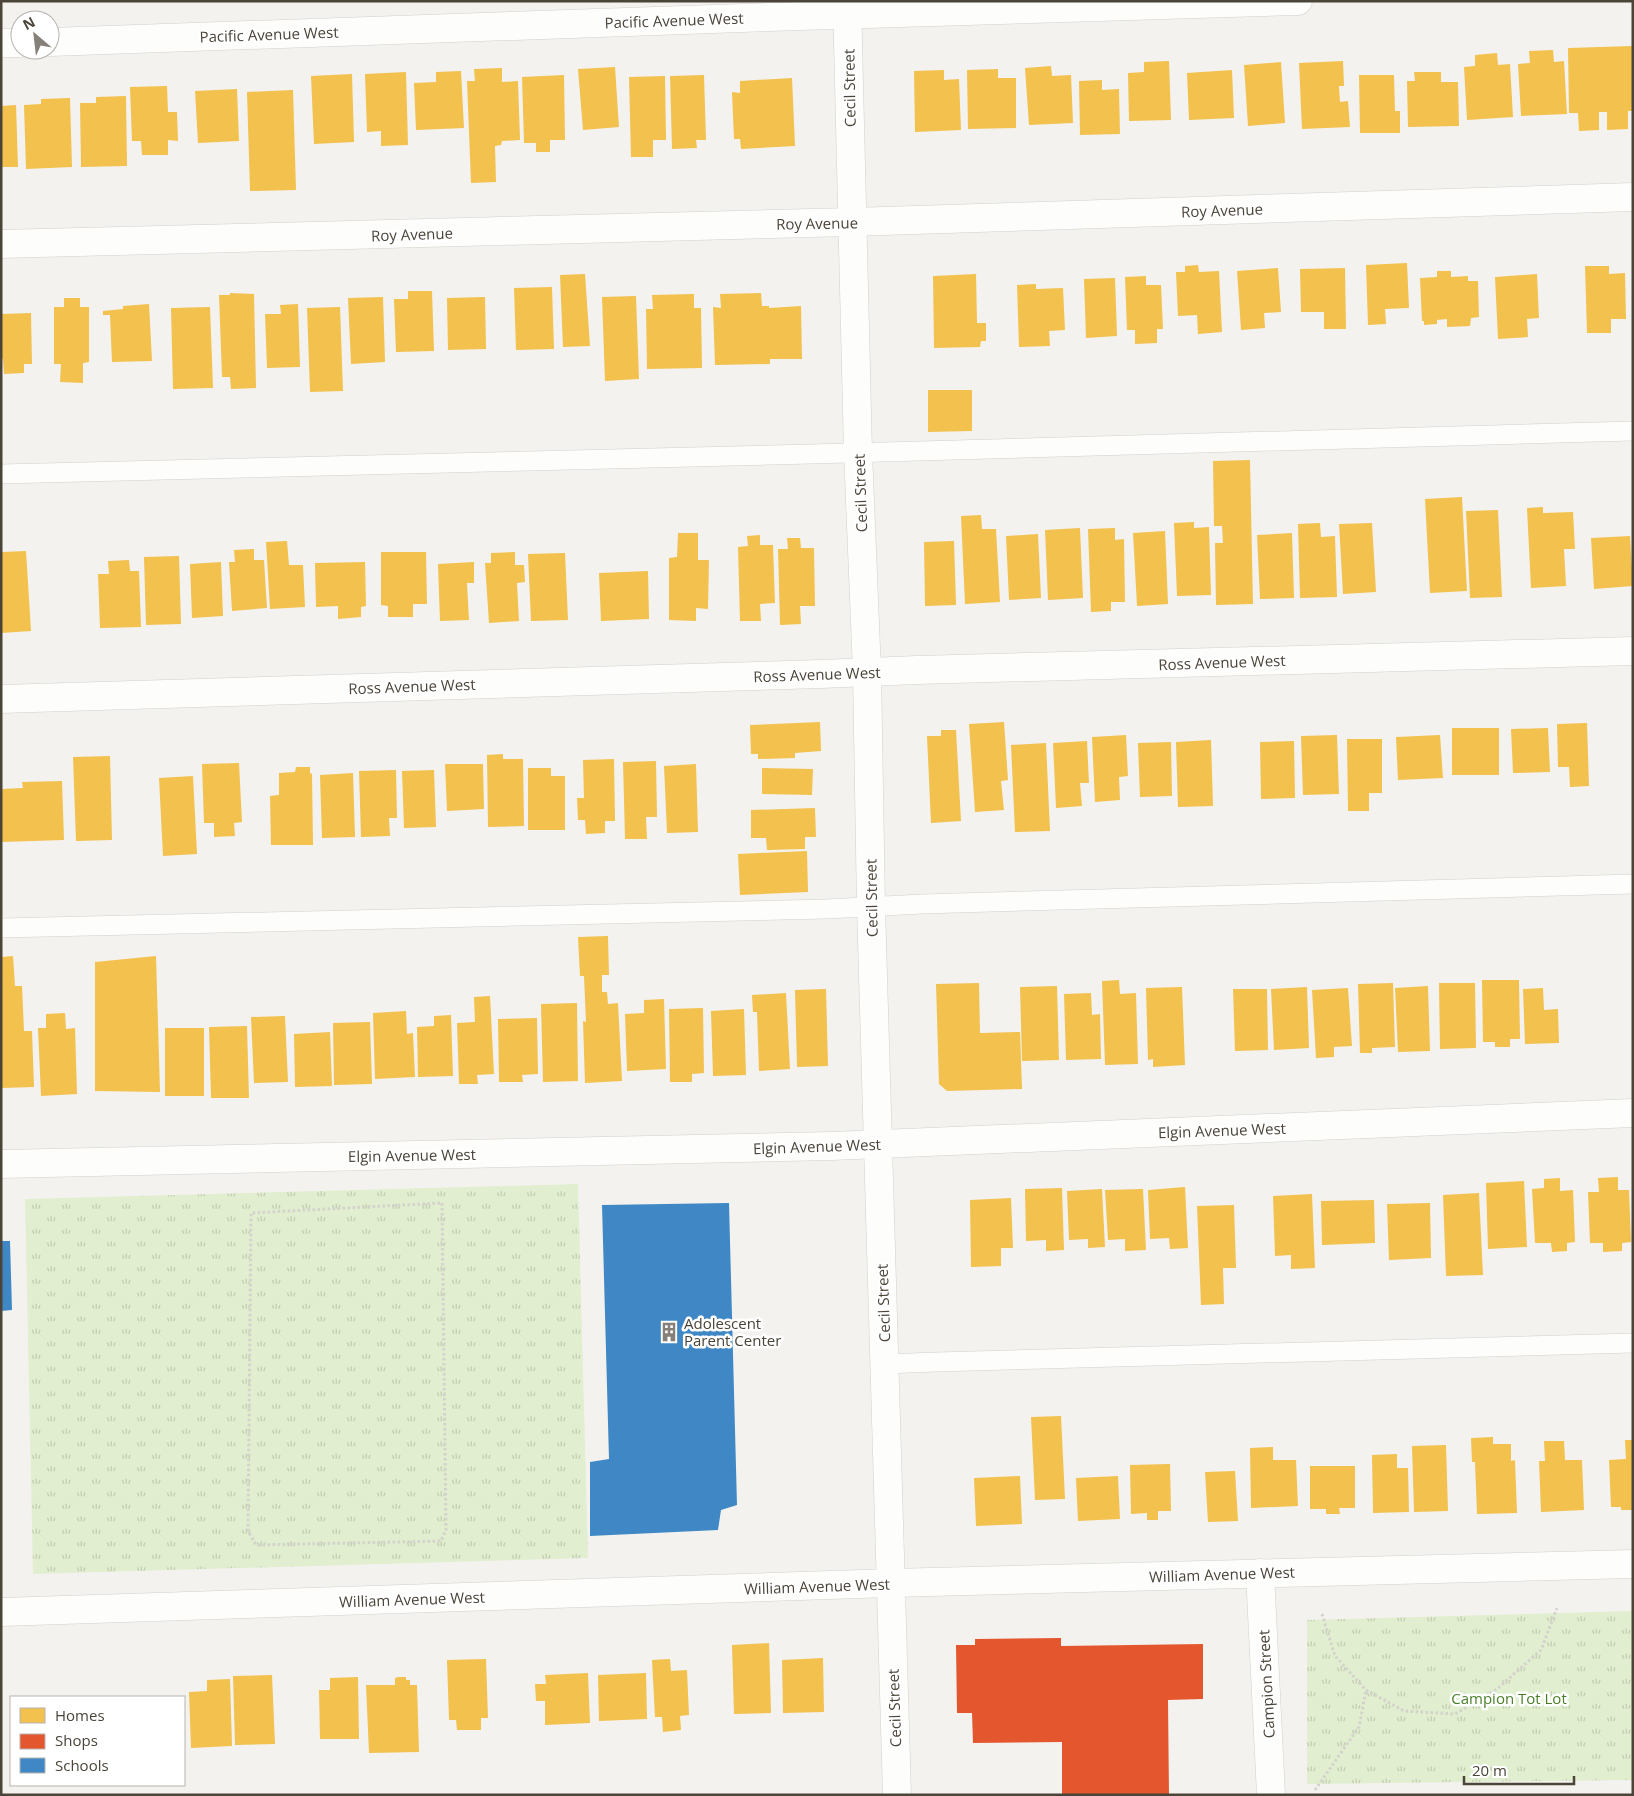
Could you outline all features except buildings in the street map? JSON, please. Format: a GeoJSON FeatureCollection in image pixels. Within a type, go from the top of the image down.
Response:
{"type":"FeatureCollection","features":[{"type":"Feature","properties":{"kind":"street","name":"Pacific Avenue West"},"geometry":{"type":"LineString","coordinates":[[60,42],[847,8],[1298,1]]}},
{"type":"Feature","properties":{"kind":"street","name":"Cecil Street"},"geometry":{"type":"LineString","coordinates":[[847,8],[851,222],[867,672],[871,907],[897,1795]]}},
{"type":"Feature","properties":{"kind":"street","name":"Roy Avenue"},"geometry":{"type":"LineString","coordinates":[[1,244],[851,222],[1633,198]]}},
{"type":"Feature","properties":{"kind":"street","name":"Ross Avenue West"},"geometry":{"type":"LineString","coordinates":[[1,699],[867,672],[1633,651]]}},
{"type":"Feature","properties":{"kind":"street","name":"Elgin Avenue West"},"geometry":{"type":"LineString","coordinates":[[1,1164],[878,1144],[1633,1113]]}},
{"type":"Feature","properties":{"kind":"street","name":"William Avenue West"},"geometry":{"type":"LineString","coordinates":[[1,1612],[891,1583],[1633,1564]]}},
{"type":"Feature","properties":{"kind":"street","name":"Campion Street"},"geometry":{"type":"LineString","coordinates":[[1260,1573],[1271,1795]]}},
{"type":"Feature","properties":{"kind":"lane"},"geometry":{"type":"LineString","coordinates":[[1,474],[1633,431]]}},
{"type":"Feature","properties":{"kind":"lane"},"geometry":{"type":"LineString","coordinates":[[1,928],[871,907],[1633,884]]}},
{"type":"Feature","properties":{"kind":"lane"},"geometry":{"type":"LineString","coordinates":[[884,1364],[1633,1344]]}},
{"type":"Feature","properties":{"kind":"path"},"geometry":{"type":"LineString","coordinates":[[442,1203],[446,1530],[441,1541],[256,1545],[248,1531],[251,1213],[442,1203]]}},
{"type":"Feature","properties":{"kind":"path"},"geometry":{"type":"LineString","coordinates":[[1322,1614],[1335,1656],[1366,1690],[1404,1711],[1455,1714],[1497,1689],[1541,1650],[1557,1608]]}},
{"type":"Feature","properties":{"kind":"path"},"geometry":{"type":"LineString","coordinates":[[1315,1790],[1359,1727],[1366,1690]]}},
{"type":"Feature","properties":{"kind":"green space"},"geometry":{"type":"Polygon","coordinates":[[[578,1184],[588,1558],[33,1574],[25,1199],[578,1184]]]}},
{"type":"Feature","properties":{"kind":"green space","name":"Campion Tot Lot"},"geometry":{"type":"Polygon","coordinates":[[[1633,1611],[1633,1780],[1307,1784],[1307,1620],[1633,1611]]]}},
{"type":"Feature","properties":{"kind":"place","name":"Adolescent Parent Center"},"geometry":{"type":"Point","coordinates":[669,1332]}}]}
